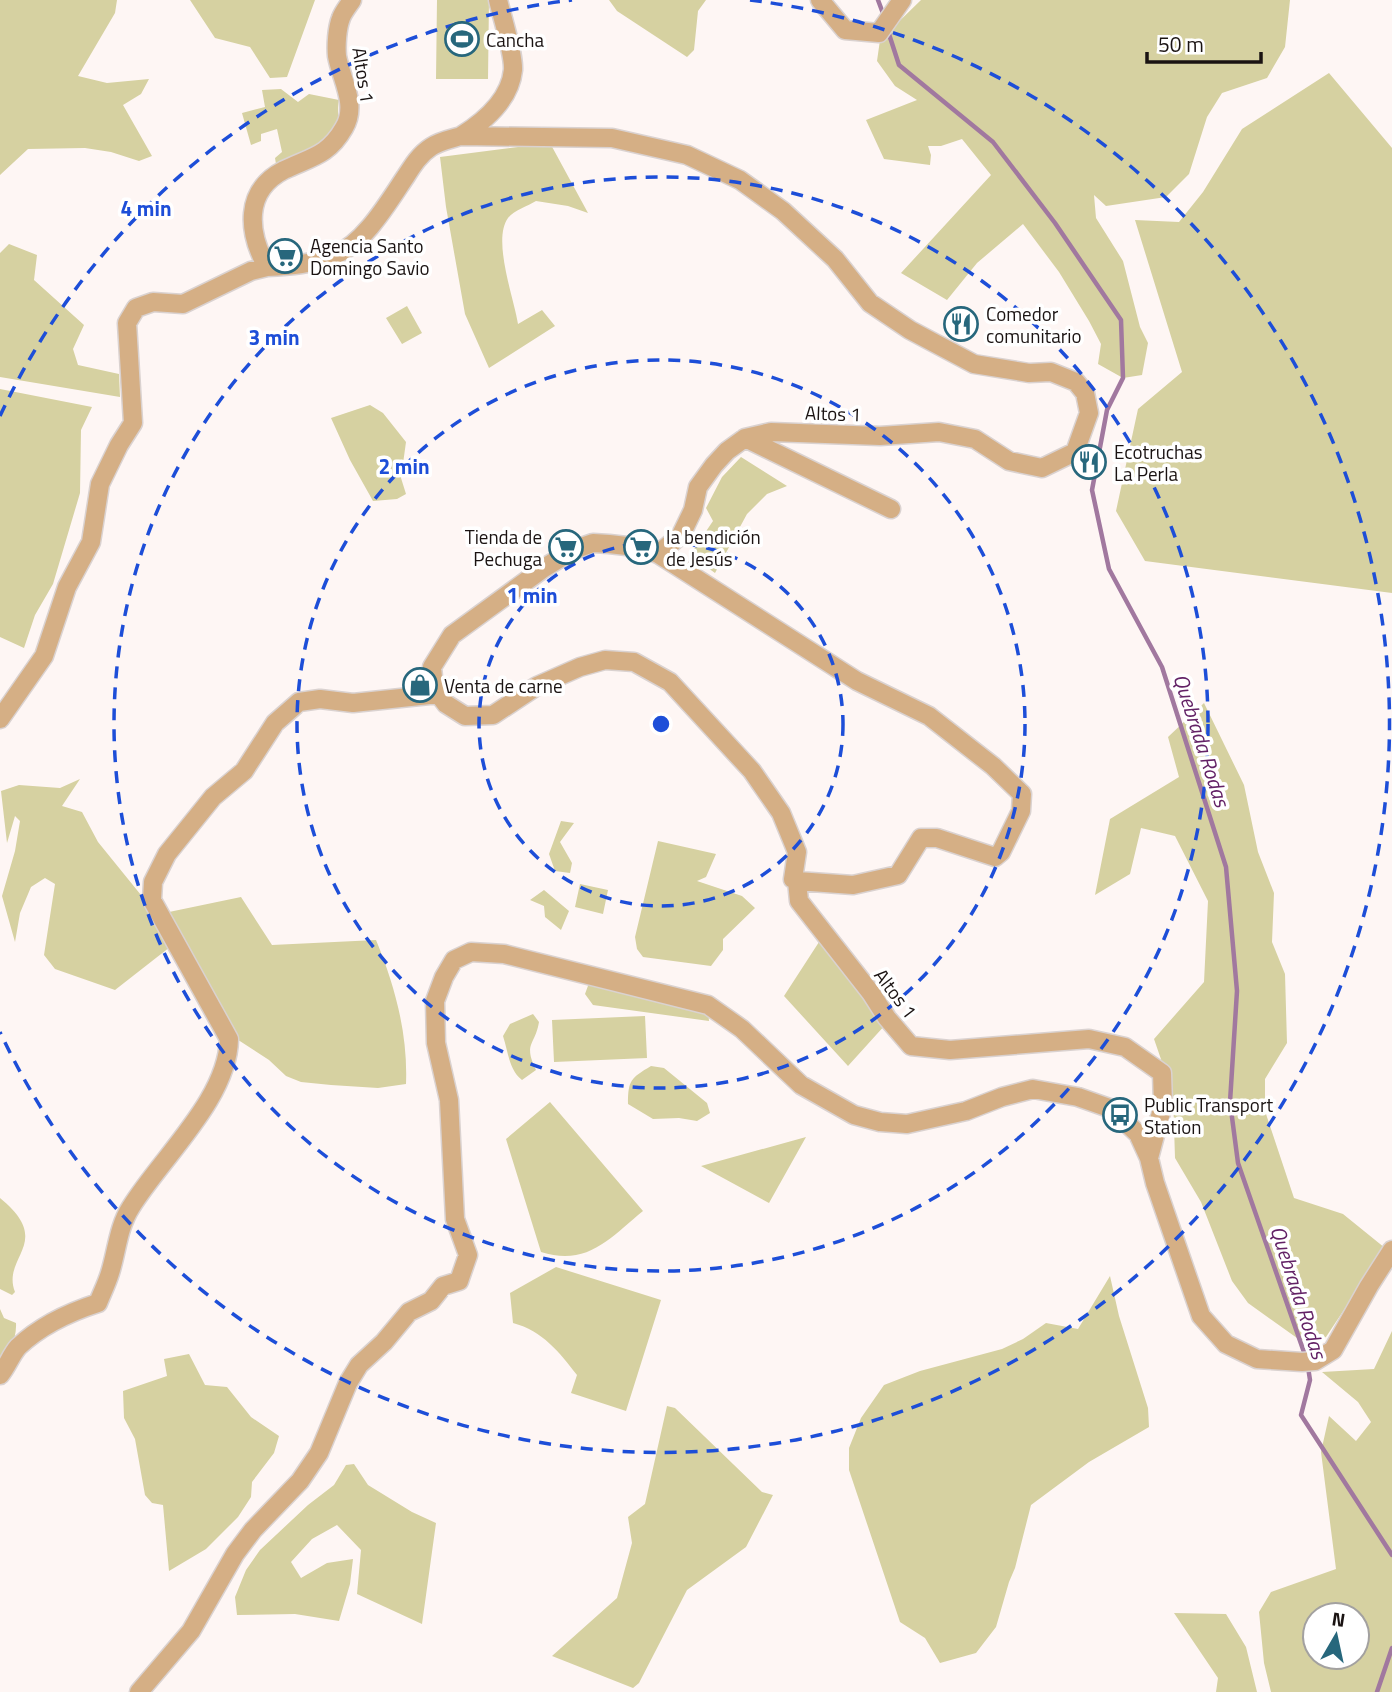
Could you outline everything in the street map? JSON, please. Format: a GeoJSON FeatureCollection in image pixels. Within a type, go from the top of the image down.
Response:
{"type":"FeatureCollection","features":[{"type":"Feature","properties":{"kind":"street","name":"Altos 1"},"geometry":{"type":"LineString","coordinates":[[352,0],[341,18],[337,53],[349,95],[350,111],[345,127],[326,152],[282,171],[264,184],[251,212],[256,246],[267,267],[302,265],[338,254],[359,237],[382,211],[419,158],[430,147],[461,136],[612,138],[687,155],[740,180],[783,211],[835,259],[870,303],[974,364],[1029,373],[1051,372],[1076,382],[1085,393],[1089,413],[1075,453],[1042,468],[1009,461],[975,439],[939,432],[880,436],[771,432],[745,438]]}},
{"type":"Feature","properties":{"kind":"street"},"geometry":{"type":"LineString","coordinates":[[461,136],[481,124],[509,87],[513,67],[498,0]]}},
{"type":"Feature","properties":{"kind":"street"},"geometry":{"type":"LineString","coordinates":[[820,0],[845,30],[879,33],[897,7]]}},
{"type":"Feature","properties":{"kind":"street"},"geometry":{"type":"LineString","coordinates":[[0,719],[44,656],[67,587],[91,542],[100,484],[133,423],[127,323],[136,308],[153,302],[183,304],[251,271],[267,267]]}},
{"type":"Feature","properties":{"kind":"street"},"geometry":{"type":"LineString","coordinates":[[658,554],[681,535],[693,510],[698,488],[714,465],[745,438],[891,509]]}},
{"type":"Feature","properties":{"kind":"street"},"geometry":{"type":"LineString","coordinates":[[439,694],[434,688],[432,667],[452,635],[544,568],[573,550],[593,543],[644,548],[658,554],[857,681],[929,716],[993,766],[1022,794],[1021,811],[995,857],[937,838],[921,838],[898,875],[853,884],[797,881]]}},
{"type":"Feature","properties":{"kind":"street","name":"Altos 1"},"geometry":{"type":"LineString","coordinates":[[439,694],[446,704],[465,716],[493,715],[537,686],[580,667],[605,660],[634,662],[670,682],[751,771],[781,813],[797,852],[793,879],[797,881],[799,901],[911,1046],[950,1050],[1088,1039],[1125,1047],[1162,1073],[1163,1105],[1149,1158]]}},
{"type":"Feature","properties":{"kind":"street"},"geometry":{"type":"LineString","coordinates":[[0,1375],[16,1349],[33,1335],[76,1310],[97,1303],[110,1275],[121,1228],[130,1208],[179,1146],[227,1065],[229,1039],[152,900],[153,882],[167,854],[213,797],[244,771],[275,723],[299,702],[320,699],[353,703],[439,694]]}},
{"type":"Feature","properties":{"kind":"street"},"geometry":{"type":"LineString","coordinates":[[139,1692],[191,1631],[235,1554],[253,1530],[307,1471],[319,1453],[348,1383],[359,1365],[384,1342],[409,1312],[431,1301],[443,1286],[459,1282],[468,1255],[455,1219],[449,1100],[436,1044],[435,1001],[444,976],[454,960],[471,951],[504,954],[708,1005],[742,1029],[801,1085],[853,1115],[880,1122],[907,1124],[966,1111],[1033,1089],[1078,1097],[1112,1109],[1138,1134],[1149,1158],[1155,1183],[1201,1316],[1226,1344],[1257,1359],[1309,1362],[1333,1350],[1392,1250]]}},
{"type":"Feature","properties":{"kind":"shaded area"},"geometry":{"type":"Polygon","coordinates":[[[0,0],[117,0],[115,13],[78,76],[107,83],[149,79],[141,94],[123,105],[152,156],[139,161],[111,152],[85,148],[28,149],[0,175],[0,0]]]}},
{"type":"Feature","properties":{"kind":"shaded area"},"geometry":{"type":"Polygon","coordinates":[[[190,0],[315,0],[287,77],[270,78],[250,47],[215,38],[190,0]]]}},
{"type":"Feature","properties":{"kind":"shaded area","name":"Cancha"},"geometry":{"type":"Polygon","coordinates":[[[437,0],[489,0],[488,79],[436,79],[437,0]]]}},
{"type":"Feature","properties":{"kind":"shaded area"},"geometry":{"type":"Polygon","coordinates":[[[609,0],[706,0],[698,11],[694,50],[687,57],[617,11],[609,0]]]}},
{"type":"Feature","properties":{"kind":"shaded area"},"geometry":{"type":"Polygon","coordinates":[[[921,0],[1290,0],[1285,47],[1267,78],[1222,93],[1207,117],[1189,174],[1166,197],[1106,206],[1094,195],[1096,218],[1123,261],[1140,327],[1148,343],[1142,375],[1123,378],[1098,364],[1101,344],[1089,321],[1059,272],[1023,224],[977,263],[947,300],[901,273],[991,175],[962,139],[941,146],[928,146],[930,165],[884,159],[866,120],[917,100],[895,86],[877,61],[880,40],[921,0]]]}},
{"type":"Feature","properties":{"kind":"shaded area"},"geometry":{"type":"Polygon","coordinates":[[[1329,73],[1392,148],[1392,593],[1145,561],[1116,511],[1138,409],[1182,372],[1135,220],[1179,222],[1203,192],[1242,129],[1329,73]]]}},
{"type":"Feature","properties":{"kind":"shaded area"},"geometry":{"type":"Polygon","coordinates":[[[281,89],[298,102],[309,94],[339,100],[338,121],[334,135],[320,147],[276,164],[275,158],[282,152],[277,129],[261,134],[261,141],[251,145],[242,113],[265,107],[262,90],[281,89]]]}},
{"type":"Feature","properties":{"kind":"shaded area"},"geometry":{"type":"Polygon","coordinates":[[[550,143],[588,213],[568,206],[536,201],[517,210],[508,218],[502,240],[503,254],[518,324],[542,310],[555,326],[489,368],[465,314],[440,157],[550,143]]]}},
{"type":"Feature","properties":{"kind":"shaded area"},"geometry":{"type":"Polygon","coordinates":[[[9,244],[37,255],[34,280],[84,325],[73,349],[78,365],[119,374],[120,397],[0,377],[0,253],[9,244]]]}},
{"type":"Feature","properties":{"kind":"shaded area"},"geometry":{"type":"Polygon","coordinates":[[[407,306],[422,333],[402,344],[386,318],[407,306]]]}},
{"type":"Feature","properties":{"kind":"shaded area"},"geometry":{"type":"Polygon","coordinates":[[[0,389],[92,407],[81,430],[80,493],[53,584],[35,615],[24,648],[0,637],[0,389]]]}},
{"type":"Feature","properties":{"kind":"shaded area"},"geometry":{"type":"Polygon","coordinates":[[[370,405],[383,413],[406,442],[401,478],[406,494],[397,499],[373,501],[331,418],[370,405]]]}},
{"type":"Feature","properties":{"kind":"shaded area"},"geometry":{"type":"Polygon","coordinates":[[[741,457],[787,486],[767,494],[747,514],[715,573],[690,555],[713,521],[706,508],[722,477],[741,457]]]}},
{"type":"Feature","properties":{"kind":"shaded area"},"geometry":{"type":"Polygon","coordinates":[[[1204,703],[1244,785],[1258,852],[1274,893],[1272,942],[1285,974],[1287,1043],[1265,1079],[1265,1111],[1294,1198],[1343,1214],[1385,1248],[1326,1337],[1309,1343],[1297,1338],[1248,1303],[1232,1281],[1201,1202],[1175,1158],[1173,1094],[1154,1039],[1204,982],[1208,901],[1175,836],[1141,828],[1130,874],[1095,895],[1110,819],[1179,777],[1168,737],[1204,703]]]}},
{"type":"Feature","properties":{"kind":"shaded area"},"geometry":{"type":"Polygon","coordinates":[[[80,779],[62,806],[82,812],[98,842],[145,900],[170,947],[115,990],[55,969],[44,955],[55,884],[45,878],[31,887],[20,913],[15,942],[2,896],[15,851],[20,821],[15,816],[7,843],[1,791],[19,785],[60,788],[80,779]]]}},
{"type":"Feature","properties":{"kind":"shaded area"},"geometry":{"type":"Polygon","coordinates":[[[561,821],[574,823],[560,842],[572,863],[570,873],[555,871],[549,854],[561,821]]]}},
{"type":"Feature","properties":{"kind":"shaded area"},"geometry":{"type":"Polygon","coordinates":[[[658,841],[716,854],[706,877],[697,881],[742,896],[755,908],[723,939],[723,950],[711,966],[643,957],[637,949],[635,937],[658,841]]]}},
{"type":"Feature","properties":{"kind":"shaded area"},"geometry":{"type":"Polygon","coordinates":[[[580,884],[608,890],[603,914],[575,907],[580,884]]]}},
{"type":"Feature","properties":{"kind":"shaded area"},"geometry":{"type":"Polygon","coordinates":[[[544,890],[569,911],[561,930],[545,917],[544,906],[530,900],[544,890]]]}},
{"type":"Feature","properties":{"kind":"shaded area"},"geometry":{"type":"Polygon","coordinates":[[[241,897],[272,945],[376,940],[399,1010],[405,1047],[406,1084],[378,1088],[301,1082],[286,1076],[269,1060],[229,1034],[169,912],[241,897]]]}},
{"type":"Feature","properties":{"kind":"shaded area"},"geometry":{"type":"Polygon","coordinates":[[[819,942],[860,987],[886,1024],[848,1066],[784,996],[819,942]]]}},
{"type":"Feature","properties":{"kind":"shaded area"},"geometry":{"type":"Polygon","coordinates":[[[589,983],[708,1010],[709,1021],[593,1005],[585,994],[589,983]]]}},
{"type":"Feature","properties":{"kind":"shaded area"},"geometry":{"type":"Polygon","coordinates":[[[533,1014],[539,1022],[530,1049],[536,1070],[522,1080],[512,1066],[503,1036],[510,1024],[533,1014]]]}},
{"type":"Feature","properties":{"kind":"shaded area"},"geometry":{"type":"Polygon","coordinates":[[[645,1016],[647,1058],[554,1062],[552,1020],[645,1016]]]}},
{"type":"Feature","properties":{"kind":"shaded area"},"geometry":{"type":"Polygon","coordinates":[[[651,1066],[664,1068],[707,1103],[710,1113],[697,1121],[679,1118],[653,1119],[628,1104],[632,1080],[651,1066]]]}},
{"type":"Feature","properties":{"kind":"shaded area"},"geometry":{"type":"Polygon","coordinates":[[[550,1102],[643,1211],[597,1247],[572,1256],[541,1252],[506,1139],[550,1102]]]}},
{"type":"Feature","properties":{"kind":"shaded area"},"geometry":{"type":"Polygon","coordinates":[[[806,1137],[769,1203],[701,1166],[806,1137]]]}},
{"type":"Feature","properties":{"kind":"shaded area"},"geometry":{"type":"Polygon","coordinates":[[[0,1198],[16,1213],[24,1227],[25,1238],[14,1268],[15,1292],[12,1295],[0,1289],[0,1198]]]}},
{"type":"Feature","properties":{"kind":"shaded area"},"geometry":{"type":"Polygon","coordinates":[[[556,1267],[661,1300],[626,1411],[571,1393],[577,1375],[564,1358],[542,1337],[513,1323],[510,1293],[556,1267]]]}},
{"type":"Feature","properties":{"kind":"shaded area"},"geometry":{"type":"Polygon","coordinates":[[[1110,1276],[1119,1316],[1148,1408],[1149,1427],[1089,1462],[1031,1505],[996,1627],[976,1653],[940,1663],[925,1638],[900,1622],[849,1470],[849,1448],[861,1418],[884,1385],[920,1371],[1002,1349],[1046,1323],[1078,1329],[1110,1276]]]}},
{"type":"Feature","properties":{"kind":"shaded area"},"geometry":{"type":"Polygon","coordinates":[[[0,1309],[4,1318],[16,1323],[16,1329],[9,1352],[0,1368],[0,1309]]]}},
{"type":"Feature","properties":{"kind":"shaded area"},"geometry":{"type":"Polygon","coordinates":[[[1392,1331],[1392,1692],[1271,1692],[1264,1663],[1259,1612],[1271,1592],[1336,1569],[1321,1452],[1329,1416],[1356,1441],[1371,1422],[1358,1402],[1322,1372],[1374,1369],[1392,1331]]]}},
{"type":"Feature","properties":{"kind":"shaded area"},"geometry":{"type":"Polygon","coordinates":[[[189,1354],[205,1385],[227,1387],[251,1417],[279,1436],[274,1453],[252,1482],[251,1497],[238,1517],[206,1549],[169,1571],[163,1505],[152,1503],[145,1495],[135,1439],[124,1418],[123,1391],[167,1376],[164,1359],[189,1354]]]}},
{"type":"Feature","properties":{"kind":"shaded area"},"geometry":{"type":"Polygon","coordinates":[[[667,1406],[675,1408],[762,1492],[773,1495],[746,1547],[687,1590],[639,1683],[633,1688],[552,1656],[617,1598],[632,1543],[628,1517],[645,1504],[667,1406]]]}},
{"type":"Feature","properties":{"kind":"shaded area"},"geometry":{"type":"Polygon","coordinates":[[[354,1464],[368,1485],[412,1512],[436,1523],[422,1624],[357,1594],[361,1550],[337,1525],[312,1539],[291,1562],[301,1578],[327,1563],[353,1559],[350,1584],[339,1621],[295,1614],[237,1615],[235,1597],[246,1570],[260,1550],[308,1505],[334,1485],[346,1465],[354,1464]]]}},
{"type":"Feature","properties":{"kind":"shaded area"},"geometry":{"type":"Polygon","coordinates":[[[1174,1613],[1226,1614],[1246,1647],[1257,1692],[1216,1692],[1218,1678],[1174,1613]]]}},
{"type":"Feature","properties":{"kind":"waterway","name":"Quebrada Rodas"},"geometry":{"type":"LineString","coordinates":[[878,0],[884,16]]}},
{"type":"Feature","properties":{"kind":"waterway","name":"Quebrada Rodas"},"geometry":{"type":"LineString","coordinates":[[888,31],[899,65],[993,142],[1055,223],[1121,320],[1123,378],[1107,410],[1092,490],[1109,569],[1162,667],[1226,867],[1237,991],[1230,1102],[1238,1163],[1306,1358]]}},
{"type":"Feature","properties":{"kind":"waterway","name":"Quebrada Rodas"},"geometry":{"type":"LineString","coordinates":[[1308,1367],[1310,1380],[1301,1415],[1392,1555]]}},
{"type":"Feature","properties":{"kind":"waterway","name":"Quebrada Rodas"},"geometry":{"type":"LineString","coordinates":[[1377,1692],[1392,1648]]}},
{"type":"Feature","properties":{"kind":"place","name":"Cancha"},"geometry":{"type":"Point","coordinates":[462,39]}},
{"type":"Feature","properties":{"kind":"place","name":"Agencia Santo Domingo Savio"},"geometry":{"type":"Point","coordinates":[285,256]}},
{"type":"Feature","properties":{"kind":"place","name":"Comedor comunitario"},"geometry":{"type":"Point","coordinates":[961,324]}},
{"type":"Feature","properties":{"kind":"place","name":"Ecotruchas La Perla"},"geometry":{"type":"Point","coordinates":[1089,462]}},
{"type":"Feature","properties":{"kind":"place","name":"Tienda de Pechuga"},"geometry":{"type":"Point","coordinates":[566,547]}},
{"type":"Feature","properties":{"kind":"place","name":"la bendición de Jesús"},"geometry":{"type":"Point","coordinates":[641,547]}},
{"type":"Feature","properties":{"kind":"place","name":"Venta de carne"},"geometry":{"type":"Point","coordinates":[420,685]}},
{"type":"Feature","properties":{"kind":"place","name":"Public Transport Station"},"geometry":{"type":"Point","coordinates":[1120,1115]}}]}
